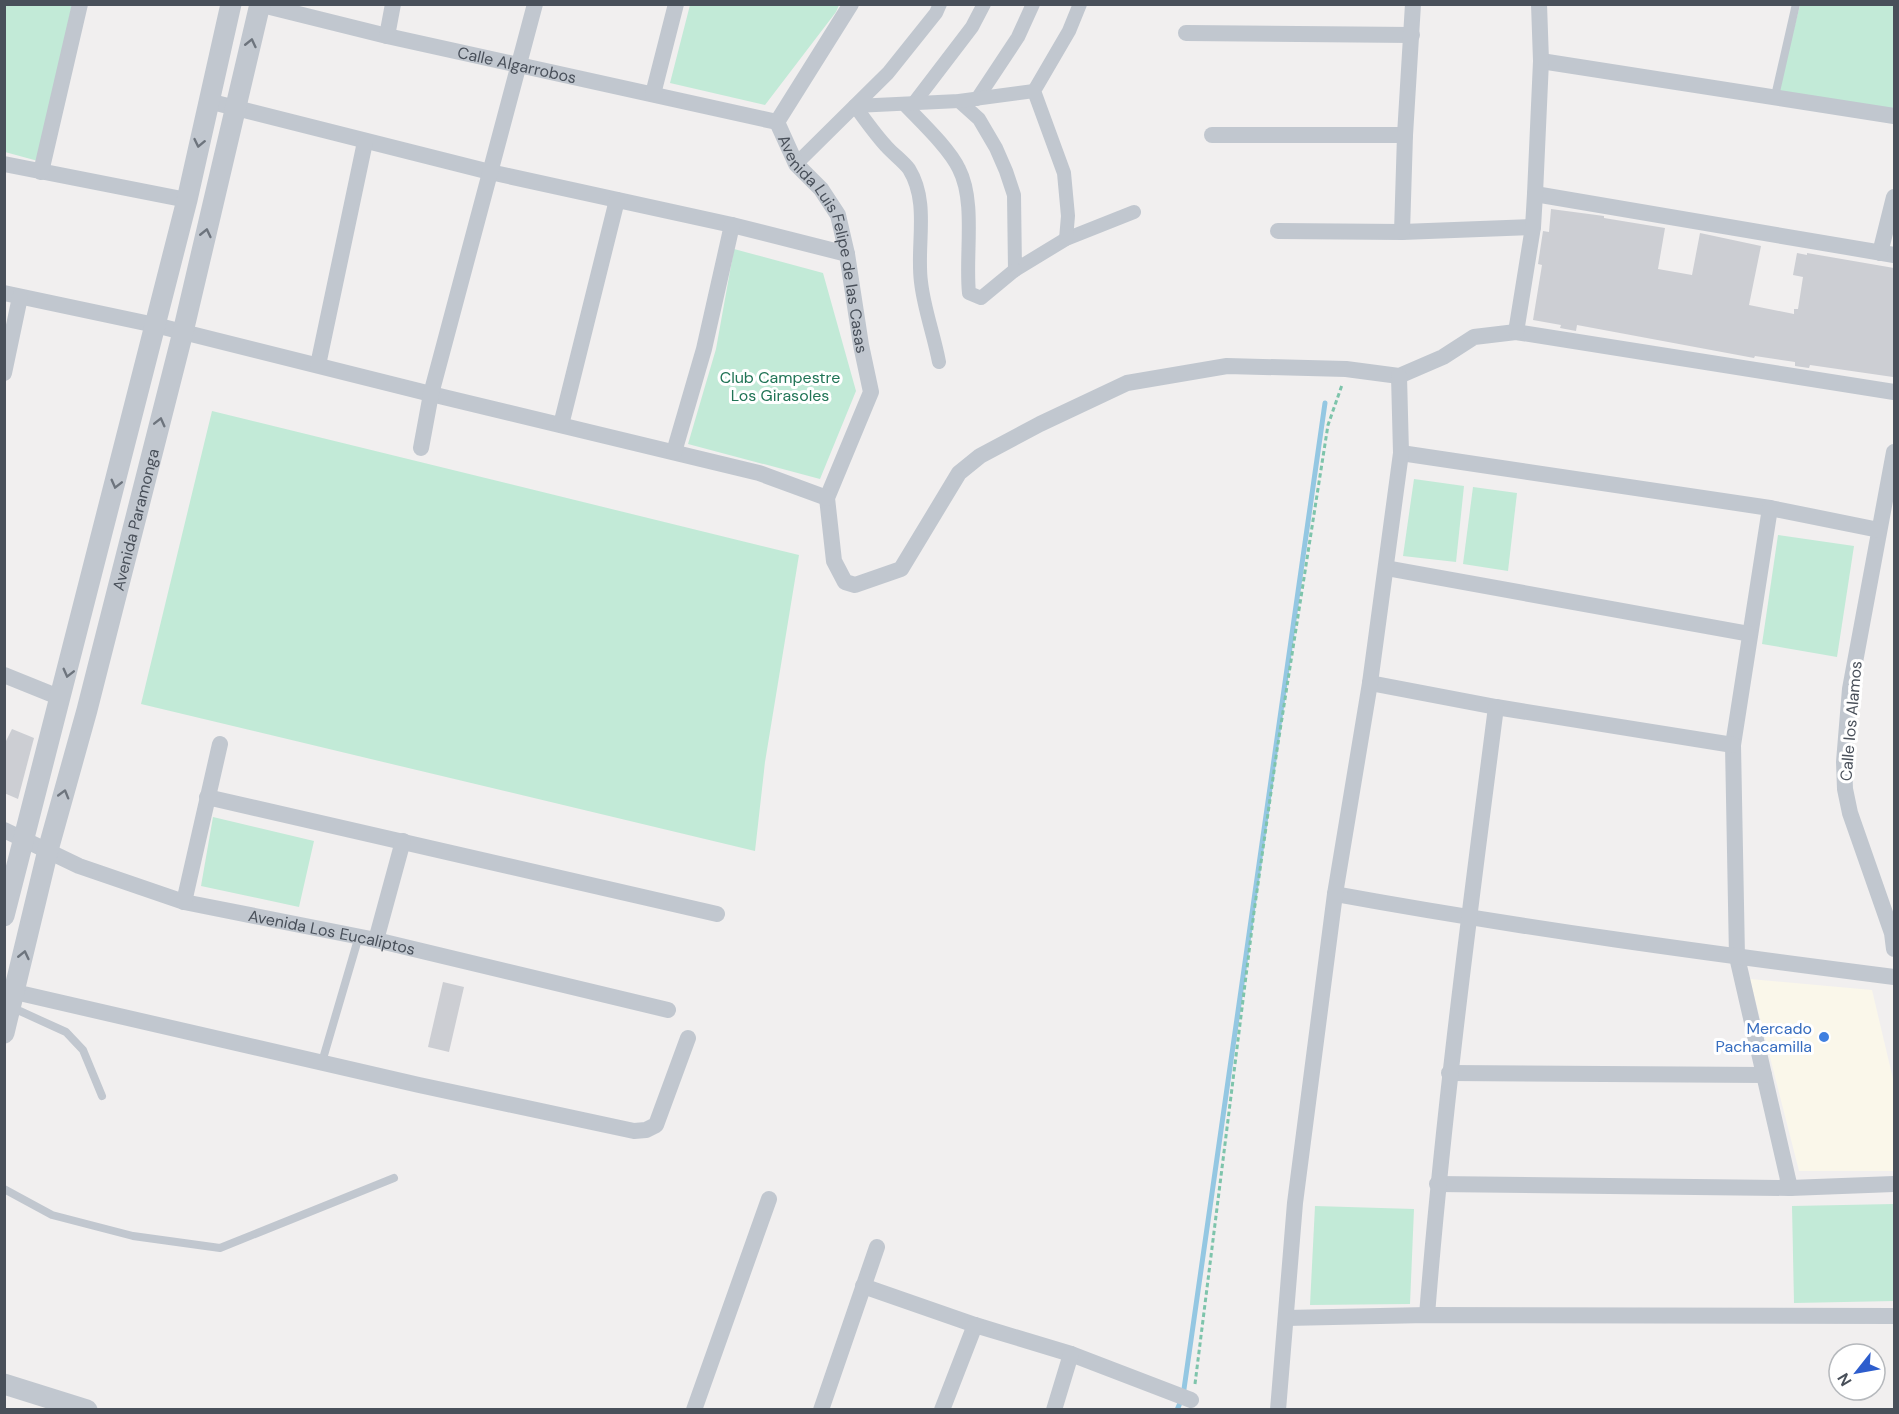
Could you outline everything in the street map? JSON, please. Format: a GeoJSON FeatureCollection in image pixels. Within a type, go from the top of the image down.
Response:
{"type":"FeatureCollection","features":[{"type":"Feature","properties":{"kind":"street"},"geometry":{"type":"LineString","coordinates":[[41,172],[80,4]]}},
{"type":"Feature","properties":{"kind":"street","name":"Avenida Paramonga"},"geometry":{"type":"LineString","coordinates":[[4,916],[14,835],[61,699],[187,200],[231,4]]}},
{"type":"Feature","properties":{"kind":"street"},"geometry":{"type":"LineString","coordinates":[[387,36],[393,4]]}},
{"type":"Feature","properties":{"kind":"street"},"geometry":{"type":"LineString","coordinates":[[422,448],[431,394],[535,4]]}},
{"type":"Feature","properties":{"kind":"street"},"geometry":{"type":"LineString","coordinates":[[653,94],[676,4]]}},
{"type":"Feature","properties":{"kind":"street","name":"Avenida Luis Felipe de las Casas"},"geometry":{"type":"LineString","coordinates":[[827,498],[871,392],[838,214],[821,189],[796,164],[777,122],[851,4]]}},
{"type":"Feature","properties":{"kind":"street"},"geometry":{"type":"LineString","coordinates":[[796,164],[888,73],[936,13],[940,4]]}},
{"type":"Feature","properties":{"kind":"street"},"geometry":{"type":"LineString","coordinates":[[910,104],[972,27],[984,4]]}},
{"type":"Feature","properties":{"kind":"street"},"geometry":{"type":"LineString","coordinates":[[977,99],[1018,37],[1033,4]]}},
{"type":"Feature","properties":{"kind":"street"},"geometry":{"type":"LineString","coordinates":[[1034,91],[1069,32],[1080,4]]}},
{"type":"Feature","properties":{"kind":"street"},"geometry":{"type":"LineString","coordinates":[[1402,232],[1413,4]]}},
{"type":"Feature","properties":{"kind":"street"},"geometry":{"type":"LineString","coordinates":[[1516,332],[1533,227],[1540,61],[1539,4]]}},
{"type":"Feature","properties":{"kind":"street","name":"Avenida Paramonga"},"geometry":{"type":"LineString","coordinates":[[4,1032],[9,998],[87,710],[183,332],[259,5]]}},
{"type":"Feature","properties":{"kind":"street","name":"Calle Algarrobos"},"geometry":{"type":"LineString","coordinates":[[259,5],[387,36],[777,122]]}},
{"type":"Feature","properties":{"kind":"street"},"geometry":{"type":"LineString","coordinates":[[1186,33],[1412,35]]}},
{"type":"Feature","properties":{"kind":"street"},"geometry":{"type":"LineString","coordinates":[[1540,61],[1894,116]]}},
{"type":"Feature","properties":{"kind":"street"},"geometry":{"type":"LineString","coordinates":[[855,106],[959,101],[1034,91]]}},
{"type":"Feature","properties":{"kind":"street"},"geometry":{"type":"LineString","coordinates":[[1034,91],[1064,173],[1068,216],[1066,239]]}},
{"type":"Feature","properties":{"kind":"street"},"geometry":{"type":"LineString","coordinates":[[208,101],[490,172],[732,225],[847,254]]}},
{"type":"Feature","properties":{"kind":"street"},"geometry":{"type":"LineString","coordinates":[[959,101],[979,119],[996,148],[1011,188],[1015,207],[1015,270]]}},
{"type":"Feature","properties":{"kind":"street"},"geometry":{"type":"LineString","coordinates":[[910,104],[959,166],[964,180],[969,221],[967,273],[969,293],[981,298],[1015,270],[1066,239],[1134,212]]}},
{"type":"Feature","properties":{"kind":"street"},"geometry":{"type":"LineString","coordinates":[[855,106],[884,144],[908,169],[918,192],[921,212],[919,263],[921,284],[939,362]]}},
{"type":"Feature","properties":{"kind":"street"},"geometry":{"type":"LineString","coordinates":[[1212,135],[1405,135]]}},
{"type":"Feature","properties":{"kind":"street"},"geometry":{"type":"LineString","coordinates":[[318,365],[365,142]]}},
{"type":"Feature","properties":{"kind":"street"},"geometry":{"type":"LineString","coordinates":[[4,164],[187,200]]}},
{"type":"Feature","properties":{"kind":"street"},"geometry":{"type":"LineString","coordinates":[[1535,194],[1887,254],[1894,197]]}},
{"type":"Feature","properties":{"kind":"street"},"geometry":{"type":"LineString","coordinates":[[561,425],[617,200]]}},
{"type":"Feature","properties":{"kind":"street"},"geometry":{"type":"LineString","coordinates":[[674,452],[704,349],[732,225]]}},
{"type":"Feature","properties":{"kind":"street"},"geometry":{"type":"LineString","coordinates":[[1278,231],[1402,232],[1533,227]]}},
{"type":"Feature","properties":{"kind":"street"},"geometry":{"type":"LineString","coordinates":[[4,373],[12,295],[155,325],[759,473],[827,498],[834,561],[845,582],[855,585],[901,569],[959,473],[980,456],[1040,424],[1128,383],[1227,366],[1346,369],[1399,376],[1443,357],[1474,337],[1516,332],[1894,392]]}},
{"type":"Feature","properties":{"kind":"street"},"geometry":{"type":"LineString","coordinates":[[1278,1410],[1295,1203],[1335,894],[1370,683],[1401,453],[1399,376]]}},
{"type":"Feature","properties":{"kind":"street","name":"Calle los Alamos"},"geometry":{"type":"LineString","coordinates":[[1894,452],[1850,688],[1844,762],[1845,789],[1850,813],[1892,933],[1894,949]]}},
{"type":"Feature","properties":{"kind":"street"},"geometry":{"type":"LineString","coordinates":[[1401,453],[1770,508],[1879,530]]}},
{"type":"Feature","properties":{"kind":"street"},"geometry":{"type":"LineString","coordinates":[[1770,508],[1733,744],[1737,957],[1790,1188]]}},
{"type":"Feature","properties":{"kind":"street"},"geometry":{"type":"LineString","coordinates":[[1386,568],[1750,634]]}},
{"type":"Feature","properties":{"kind":"street"},"geometry":{"type":"LineString","coordinates":[[4,675],[61,699]]}},
{"type":"Feature","properties":{"kind":"street"},"geometry":{"type":"LineString","coordinates":[[1370,683],[1496,707],[1733,744]]}},
{"type":"Feature","properties":{"kind":"street"},"geometry":{"type":"LineString","coordinates":[[1427,1315],[1437,1184],[1449,1073],[1496,707]]}},
{"type":"Feature","properties":{"kind":"street"},"geometry":{"type":"LineString","coordinates":[[184,902],[219,744]]}},
{"type":"Feature","properties":{"kind":"street"},"geometry":{"type":"LineString","coordinates":[[207,797],[717,914]]}},
{"type":"Feature","properties":{"kind":"street","name":"Avenida Los Eucaliptos"},"geometry":{"type":"LineString","coordinates":[[14,835],[79,866],[184,902],[376,940],[668,1010]]}},
{"type":"Feature","properties":{"kind":"street"},"geometry":{"type":"LineString","coordinates":[[376,940],[403,841]]}},
{"type":"Feature","properties":{"kind":"street"},"geometry":{"type":"LineString","coordinates":[[1335,894],[1469,918],[1894,977]]}},
{"type":"Feature","properties":{"kind":"street"},"geometry":{"type":"LineString","coordinates":[[9,998],[322,1062],[634,1131],[646,1130],[656,1125],[688,1038]]}},
{"type":"Feature","properties":{"kind":"street"},"geometry":{"type":"LineString","coordinates":[[1449,1073],[1764,1075]]}},
{"type":"Feature","properties":{"kind":"street"},"geometry":{"type":"LineString","coordinates":[[1437,1184],[1790,1188],[1894,1184]]}},
{"type":"Feature","properties":{"kind":"street"},"geometry":{"type":"LineString","coordinates":[[694,1410],[769,1199]]}},
{"type":"Feature","properties":{"kind":"street"},"geometry":{"type":"LineString","coordinates":[[821,1410],[877,1247]]}},
{"type":"Feature","properties":{"kind":"street"},"geometry":{"type":"LineString","coordinates":[[863,1286],[975,1325],[1071,1354],[1191,1399]]}},
{"type":"Feature","properties":{"kind":"street"},"geometry":{"type":"LineString","coordinates":[[1286,1318],[1427,1315],[1894,1316]]}},
{"type":"Feature","properties":{"kind":"street"},"geometry":{"type":"LineString","coordinates":[[942,1410],[975,1325]]}},
{"type":"Feature","properties":{"kind":"street"},"geometry":{"type":"LineString","coordinates":[[1054,1410],[1071,1354]]}},
{"type":"Feature","properties":{"kind":"street"},"geometry":{"type":"LineString","coordinates":[[4,1384],[87,1410]]}},
{"type":"Feature","properties":{"kind":"lane"},"geometry":{"type":"LineString","coordinates":[[1775,96],[1796,4]]}},
{"type":"Feature","properties":{"kind":"lane"},"geometry":{"type":"LineString","coordinates":[[322,1062],[358,936]]}},
{"type":"Feature","properties":{"kind":"lane"},"geometry":{"type":"LineString","coordinates":[[9,998],[66,1032],[83,1050],[102,1096]]}},
{"type":"Feature","properties":{"kind":"lane"},"geometry":{"type":"LineString","coordinates":[[4,1189],[52,1215],[132,1236],[220,1248],[394,1178]]}},
{"type":"Feature","properties":{"kind":"path"},"geometry":{"type":"LineString","coordinates":[[1191,1399],[1277,750],[1328,425],[1346,369]]}},
{"type":"Feature","properties":{"kind":"shaded area","name":"Mercado Pachacamilla"},"geometry":{"type":"Polygon","coordinates":[[[1750,979],[1872,990],[1894,1083],[1894,1171],[1799,1171],[1750,979]]]}},
{"type":"Feature","properties":{"kind":"green space"},"geometry":{"type":"Polygon","coordinates":[[[690,4],[839,5],[765,105],[670,83],[690,4]]]}},
{"type":"Feature","properties":{"kind":"green space"},"geometry":{"type":"Polygon","coordinates":[[[4,5],[72,5],[38,161],[5,152],[4,5]]]}},
{"type":"Feature","properties":{"kind":"green space"},"geometry":{"type":"Polygon","coordinates":[[[1800,5],[1894,5],[1894,110],[1778,91],[1800,5]]]}},
{"type":"Feature","properties":{"kind":"green space","name":"Club Campestre Los Girasoles"},"geometry":{"type":"Polygon","coordinates":[[[734,249],[823,273],[856,391],[820,479],[688,444],[716,349],[734,249]]]}},
{"type":"Feature","properties":{"kind":"green space"},"geometry":{"type":"Polygon","coordinates":[[[212,411],[799,555],[765,762],[755,851],[141,704],[212,411]]]}},
{"type":"Feature","properties":{"kind":"green space"},"geometry":{"type":"Polygon","coordinates":[[[1414,479],[1464,486],[1456,562],[1403,556],[1414,479]]]}},
{"type":"Feature","properties":{"kind":"green space"},"geometry":{"type":"Polygon","coordinates":[[[1473,487],[1517,493],[1508,571],[1463,564],[1473,487]]]}},
{"type":"Feature","properties":{"kind":"green space"},"geometry":{"type":"Polygon","coordinates":[[[1778,535],[1854,546],[1837,657],[1762,644],[1778,535]]]}},
{"type":"Feature","properties":{"kind":"green space"},"geometry":{"type":"Polygon","coordinates":[[[213,817],[314,841],[299,907],[201,886],[213,817]]]}},
{"type":"Feature","properties":{"kind":"green space"},"geometry":{"type":"Polygon","coordinates":[[[1894,1204],[1894,1301],[1794,1303],[1792,1206],[1894,1204]]]}},
{"type":"Feature","properties":{"kind":"green space"},"geometry":{"type":"Polygon","coordinates":[[[1315,1206],[1414,1209],[1410,1304],[1310,1305],[1315,1206]]]}},
{"type":"Feature","properties":{"kind":"building"},"geometry":{"type":"Polygon","coordinates":[[[1551,209],[1604,216],[1604,218],[1665,228],[1658,269],[1692,275],[1700,233],[1761,246],[1749,305],[1794,314],[1794,309],[1798,309],[1803,277],[1793,275],[1797,253],[1894,268],[1893,377],[1810,365],[1809,368],[1795,366],[1795,362],[1755,356],[1754,358],[1577,325],[1576,331],[1560,328],[1561,325],[1533,320],[1542,265],[1538,264],[1543,231],[1549,232],[1551,209]]]}},
{"type":"Feature","properties":{"kind":"building"},"geometry":{"type":"Polygon","coordinates":[[[12,729],[34,738],[18,799],[4,793],[4,745],[12,729]]]}},
{"type":"Feature","properties":{"kind":"building"},"geometry":{"type":"Polygon","coordinates":[[[443,982],[464,987],[449,1052],[428,1047],[443,982]]]}},
{"type":"Feature","properties":{"kind":"waterway"},"geometry":{"type":"LineString","coordinates":[[1177,1410],[1183,1396],[1325,403]]}},
{"type":"Feature","properties":{"kind":"place","name":"Mercado Pachacamilla"},"geometry":{"type":"Point","coordinates":[1824,1037]}}]}
